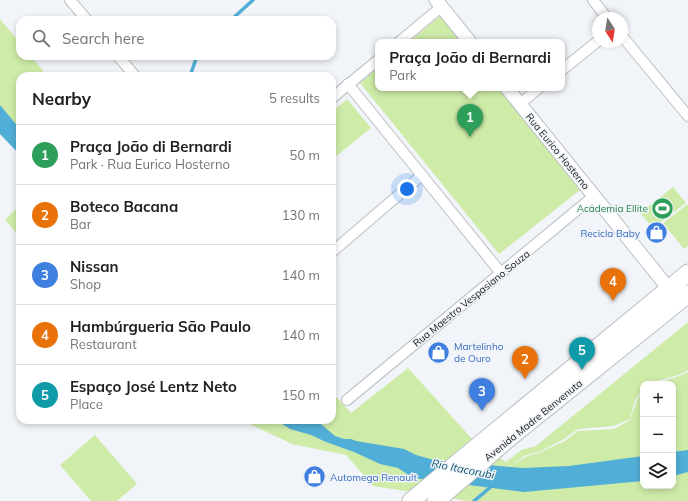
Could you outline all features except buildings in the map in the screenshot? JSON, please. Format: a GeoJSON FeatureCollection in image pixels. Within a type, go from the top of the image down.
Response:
{"type":"FeatureCollection","features":[{"type":"Feature","properties":{"kind":"main road","name":"Avenida Madre Benvenuta"},"geometry":{"type":"LineString","coordinates":[[436,501],[678,295],[688,273]]}},
{"type":"Feature","properties":{"kind":"main road","name":"Avenida Madre Benvenuta"},"geometry":{"type":"LineString","coordinates":[[411,501],[486,438],[678,295]]}},
{"type":"Feature","properties":{"kind":"street"},"geometry":{"type":"LineString","coordinates":[[70,0],[84,16]]}},
{"type":"Feature","properties":{"kind":"street"},"geometry":{"type":"LineString","coordinates":[[593,0],[603,12]]}},
{"type":"Feature","properties":{"kind":"street"},"geometry":{"type":"LineString","coordinates":[[402,39],[438,3],[468,39]]}},
{"type":"Feature","properties":{"kind":"street"},"geometry":{"type":"LineString","coordinates":[[628,43],[688,116]]}},
{"type":"Feature","properties":{"kind":"street"},"geometry":{"type":"LineString","coordinates":[[565,68],[592,47]]}},
{"type":"Feature","properties":{"kind":"street"},"geometry":{"type":"LineString","coordinates":[[121,60],[132,72]]}},
{"type":"Feature","properties":{"kind":"street"},"geometry":{"type":"LineString","coordinates":[[336,94],[375,62]]}},
{"type":"Feature","properties":{"kind":"street"},"geometry":{"type":"LineString","coordinates":[[348,84],[501,273]]}},
{"type":"Feature","properties":{"kind":"street","name":"Rua Eurico Hosterno"},"geometry":{"type":"LineString","coordinates":[[509,91],[594,196],[678,295]]}},
{"type":"Feature","properties":{"kind":"street"},"geometry":{"type":"LineString","coordinates":[[520,104],[535,91]]}},
{"type":"Feature","properties":{"kind":"street"},"geometry":{"type":"LineString","coordinates":[[336,249],[422,175]]}},
{"type":"Feature","properties":{"kind":"street","name":"Rua Maestro Vespasiano Souza"},"geometry":{"type":"LineString","coordinates":[[347,400],[594,196]]}},
{"type":"Feature","properties":{"kind":"green space"},"geometry":{"type":"Polygon","coordinates":[[[440,16],[459,39],[413,39],[440,16]]]}},
{"type":"Feature","properties":{"kind":"green space"},"geometry":{"type":"Polygon","coordinates":[[[0,19],[16,38],[16,60],[34,60],[44,72],[16,72],[16,147],[0,129],[0,19]]]}},
{"type":"Feature","properties":{"kind":"green space"},"geometry":{"type":"Polygon","coordinates":[[[375,70],[375,91],[500,91],[580,190],[499,254],[360,83],[375,70]]]}},
{"type":"Feature","properties":{"kind":"green space"},"geometry":{"type":"Polygon","coordinates":[[[347,99],[371,128],[336,156],[336,109],[347,99]]]}},
{"type":"Feature","properties":{"kind":"green space","name":"Academia Ellite"},"geometry":{"type":"Polygon","coordinates":[[[673,187],[686,203],[653,228],[640,213],[673,187]]]}},
{"type":"Feature","properties":{"kind":"green space","name":"Academia Ellite"},"geometry":{"type":"Polygon","coordinates":[[[688,204],[688,246],[684,249],[663,223],[688,204]]]}},
{"type":"Feature","properties":{"kind":"green space"},"geometry":{"type":"Polygon","coordinates":[[[16,209],[16,232],[5,220],[16,209]]]}},
{"type":"Feature","properties":{"kind":"green space"},"geometry":{"type":"Polygon","coordinates":[[[688,322],[688,370],[681,374],[657,381],[640,381],[640,393],[635,400],[630,419],[614,426],[578,429],[564,439],[541,451],[524,456],[510,467],[525,457],[541,452],[565,441],[578,431],[614,429],[630,420],[637,400],[640,396],[640,489],[676,489],[676,381],[663,381],[688,372],[688,501],[468,501],[432,495],[425,501],[417,501],[425,494],[373,486],[346,455],[292,444],[250,424],[336,424],[336,396],[351,413],[408,368],[473,440],[506,462],[521,450],[536,446],[688,322]]]}},
{"type":"Feature","properties":{"kind":"green space"},"geometry":{"type":"Polygon","coordinates":[[[95,435],[137,484],[117,501],[91,501],[60,465],[95,435]]]}},
{"type":"Feature","properties":{"kind":"water"},"geometry":{"type":"Polygon","coordinates":[[[0,105],[16,124],[16,151],[0,134],[0,105]]]}},
{"type":"Feature","properties":{"kind":"water","name":"Rio Itacorubi"},"geometry":{"type":"Polygon","coordinates":[[[282,424],[321,424],[335,436],[344,439],[404,449],[416,455],[434,460],[522,468],[569,466],[640,456],[640,481],[524,492],[413,478],[398,468],[380,464],[311,435],[290,429],[282,424]]]}},
{"type":"Feature","properties":{"kind":"water"},"geometry":{"type":"Polygon","coordinates":[[[688,450],[688,472],[676,475],[676,452],[688,450]]]}},
{"type":"Feature","properties":{"kind":"waterway"},"geometry":{"type":"LineString","coordinates":[[235,16],[253,0]]}},
{"type":"Feature","properties":{"kind":"waterway"},"geometry":{"type":"LineString","coordinates":[[191,72],[196,60]]}},
{"type":"Feature","properties":{"kind":"waterway","name":"Rio Itacorubi"},"geometry":{"type":"LineString","coordinates":[[474,501],[493,485]]}},
{"type":"Feature","properties":{"kind":"place","name":"Praça João di Bernardi"},"geometry":{"type":"Point","coordinates":[470,137]}},
{"type":"Feature","properties":{"kind":"place","name":"Academia Ellite"},"geometry":{"type":"Point","coordinates":[663,208]}},
{"type":"Feature","properties":{"kind":"place","name":"Recicla Baby"},"geometry":{"type":"Point","coordinates":[656,233]}},
{"type":"Feature","properties":{"kind":"place","name":"Hambúrgueria São Paulo"},"geometry":{"type":"Point","coordinates":[613,301]}},
{"type":"Feature","properties":{"kind":"place","name":"Martelinho de Ouro"},"geometry":{"type":"Point","coordinates":[438,352]}},
{"type":"Feature","properties":{"kind":"place","name":"Espaço José Lentz Neto"},"geometry":{"type":"Point","coordinates":[582,370]}},
{"type":"Feature","properties":{"kind":"place","name":"Boteco Bacana"},"geometry":{"type":"Point","coordinates":[525,379]}},
{"type":"Feature","properties":{"kind":"place","name":"Nissan"},"geometry":{"type":"Point","coordinates":[482,411]}},
{"type":"Feature","properties":{"kind":"place","name":"Automega Renault"},"geometry":{"type":"Point","coordinates":[314,477]}}]}
